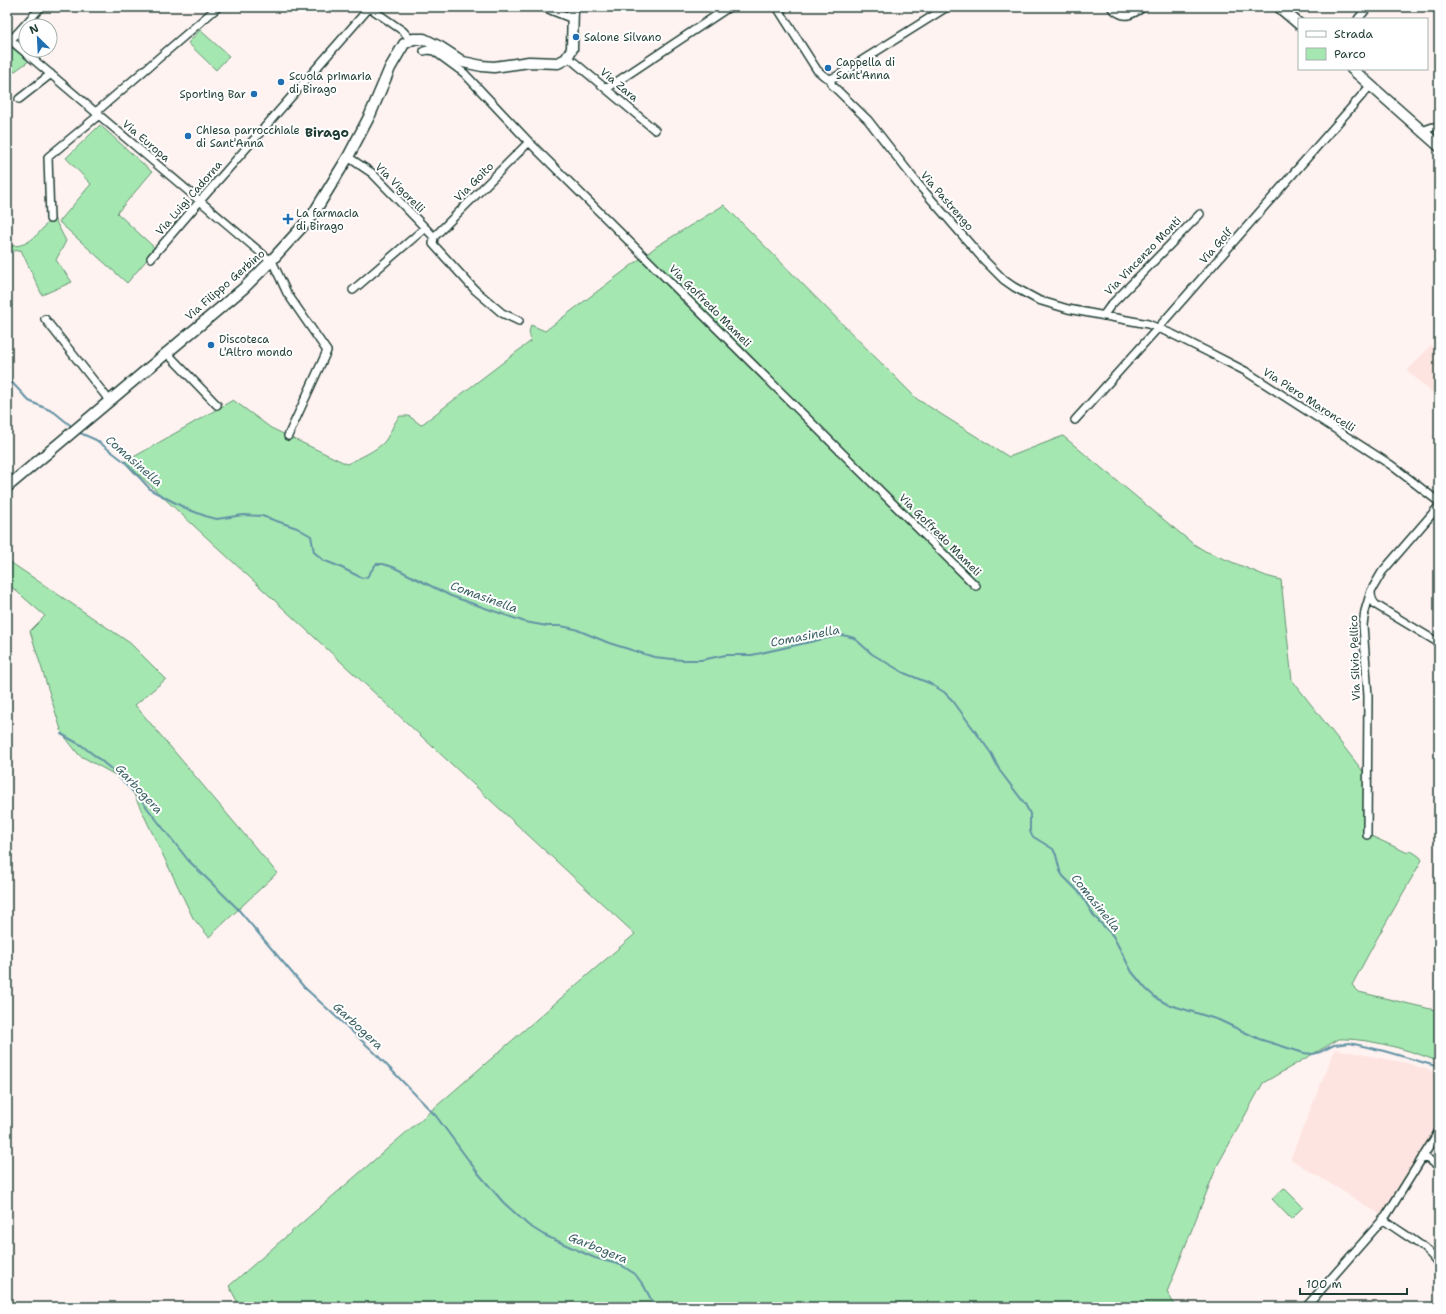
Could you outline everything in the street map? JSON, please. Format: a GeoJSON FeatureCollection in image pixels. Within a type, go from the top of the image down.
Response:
{"type":"FeatureCollection","features":[{"type":"Feature","properties":{"kind":"street"},"geometry":{"type":"LineString","coordinates":[[9,39],[41,7]]}},
{"type":"Feature","properties":{"kind":"street"},"geometry":{"type":"LineString","coordinates":[[50,219],[48,157],[218,7]]}},
{"type":"Feature","properties":{"kind":"street"},"geometry":{"type":"LineString","coordinates":[[370,7],[403,31],[411,40],[418,38],[427,40],[463,62],[494,67],[529,62],[554,64],[564,61],[568,57],[573,47],[573,7]]}},
{"type":"Feature","properties":{"kind":"street","name":"Via Luigi Cadorna"},"geometry":{"type":"LineString","coordinates":[[151,258],[370,7]]}},
{"type":"Feature","properties":{"kind":"street"},"geometry":{"type":"LineString","coordinates":[[543,7],[573,19]]}},
{"type":"Feature","properties":{"kind":"street"},"geometry":{"type":"LineString","coordinates":[[606,89],[729,7]]}},
{"type":"Feature","properties":{"kind":"street","name":"Via Pastrengo"},"geometry":{"type":"LineString","coordinates":[[777,7],[816,70],[830,79],[832,85],[872,125],[942,214],[1004,280],[1038,300],[1068,309],[1139,322],[1158,328]]}},
{"type":"Feature","properties":{"kind":"street"},"geometry":{"type":"LineString","coordinates":[[830,79],[947,7]]}},
{"type":"Feature","properties":{"kind":"street"},"geometry":{"type":"LineString","coordinates":[[1111,7],[1118,14],[1125,16],[1132,15],[1144,7]]}},
{"type":"Feature","properties":{"kind":"street"},"geometry":{"type":"LineString","coordinates":[[1279,7],[1298,23]]}},
{"type":"Feature","properties":{"kind":"street"},"geometry":{"type":"LineString","coordinates":[[1359,18],[1368,7]]}},
{"type":"Feature","properties":{"kind":"street","name":"Via Europa"},"geometry":{"type":"LineString","coordinates":[[9,39],[271,262]]}},
{"type":"Feature","properties":{"kind":"street","name":"Via Filippo Gerbino"},"geometry":{"type":"LineString","coordinates":[[7,487],[244,288],[271,262],[312,216],[348,157],[370,115],[399,51],[404,44],[411,40]]}},
{"type":"Feature","properties":{"kind":"street","name":"Via Goffredo Mameli"},"geometry":{"type":"LineString","coordinates":[[424,51],[434,51],[464,73],[529,142],[976,586]]}},
{"type":"Feature","properties":{"kind":"street","name":"Via Zara"},"geometry":{"type":"LineString","coordinates":[[568,57],[655,130]]}},
{"type":"Feature","properties":{"kind":"street"},"geometry":{"type":"LineString","coordinates":[[1353,70],[1439,146]]}},
{"type":"Feature","properties":{"kind":"street"},"geometry":{"type":"LineString","coordinates":[[19,99],[51,74]]}},
{"type":"Feature","properties":{"kind":"street","name":"Via Golf"},"geometry":{"type":"LineString","coordinates":[[1075,420],[1158,328],[1371,85]]}},
{"type":"Feature","properties":{"kind":"street"},"geometry":{"type":"LineString","coordinates":[[1422,131],[1432,127],[1439,127]]}},
{"type":"Feature","properties":{"kind":"street","name":"Via Goito"},"geometry":{"type":"LineString","coordinates":[[434,237],[529,142]]}},
{"type":"Feature","properties":{"kind":"street","name":"Via Vigorelli"},"geometry":{"type":"LineString","coordinates":[[348,157],[372,173],[434,237],[433,244],[475,290],[502,313],[519,320]]}},
{"type":"Feature","properties":{"kind":"street","name":"Via Vincenzo Monti"},"geometry":{"type":"LineString","coordinates":[[1103,316],[1111,305],[1200,214]]}},
{"type":"Feature","properties":{"kind":"street"},"geometry":{"type":"LineString","coordinates":[[353,290],[425,228]]}},
{"type":"Feature","properties":{"kind":"street"},"geometry":{"type":"LineString","coordinates":[[271,262],[287,293],[327,351],[288,436]]}},
{"type":"Feature","properties":{"kind":"street"},"geometry":{"type":"LineString","coordinates":[[45,319],[109,400]]}},
{"type":"Feature","properties":{"kind":"street","name":"Via Piero Maroncelli"},"geometry":{"type":"LineString","coordinates":[[1158,328],[1251,375],[1391,465],[1439,502]]}},
{"type":"Feature","properties":{"kind":"street"},"geometry":{"type":"LineString","coordinates":[[166,352],[217,405]]}},
{"type":"Feature","properties":{"kind":"street","name":"Via Silvio Pellico"},"geometry":{"type":"LineString","coordinates":[[1367,835],[1368,696],[1364,625],[1365,611],[1371,592],[1382,572],[1439,506]]}},
{"type":"Feature","properties":{"kind":"street"},"geometry":{"type":"LineString","coordinates":[[1371,592],[1371,597],[1376,605],[1439,642]]}},
{"type":"Feature","properties":{"kind":"street"},"geometry":{"type":"LineString","coordinates":[[1306,1307],[1383,1220],[1439,1131]]}},
{"type":"Feature","properties":{"kind":"street"},"geometry":{"type":"LineString","coordinates":[[1423,1156],[1439,1166]]}},
{"type":"Feature","properties":{"kind":"street"},"geometry":{"type":"LineString","coordinates":[[1383,1220],[1423,1246],[1431,1253],[1439,1264]]}},
{"type":"Feature","properties":{"kind":"shaded area"},"geometry":{"type":"Polygon","coordinates":[[[1431,345],[1439,352],[1439,398],[1407,371],[1431,345]]]}},
{"type":"Feature","properties":{"kind":"shaded area"},"geometry":{"type":"Polygon","coordinates":[[[1335,1049],[1407,1063],[1439,1073],[1439,1123],[1381,1215],[1290,1159],[1335,1049]]]}},
{"type":"Feature","properties":{"kind":"green space"},"geometry":{"type":"Polygon","coordinates":[[[200,30],[229,56],[216,70],[188,43],[200,30]]]}},
{"type":"Feature","properties":{"kind":"green space"},"geometry":{"type":"Polygon","coordinates":[[[7,44],[18,52],[18,58],[25,58],[29,61],[7,77],[7,44]]]}},
{"type":"Feature","properties":{"kind":"green space"},"geometry":{"type":"Polygon","coordinates":[[[100,125],[152,172],[117,213],[156,249],[127,283],[59,222],[91,184],[66,158],[100,125]]]}},
{"type":"Feature","properties":{"kind":"green space"},"geometry":{"type":"Polygon","coordinates":[[[724,205],[917,399],[1009,457],[1063,436],[1192,543],[1205,551],[1266,576],[1281,580],[1292,680],[1365,774],[1369,835],[1408,853],[1410,850],[1422,860],[1352,985],[1359,992],[1439,1011],[1439,1062],[1416,1053],[1363,1040],[1339,1039],[1263,1083],[1217,1166],[1167,1292],[1176,1307],[240,1307],[229,1286],[635,934],[125,462],[233,400],[271,428],[347,464],[378,448],[385,441],[400,416],[409,416],[421,425],[531,341],[529,332],[531,325],[545,331],[657,246],[724,205]]]}},
{"type":"Feature","properties":{"kind":"green space"},"geometry":{"type":"Polygon","coordinates":[[[53,216],[66,241],[56,260],[72,282],[42,295],[21,250],[7,252],[7,245],[22,245],[28,242],[39,233],[53,216]]]}},
{"type":"Feature","properties":{"kind":"green space"},"geometry":{"type":"Polygon","coordinates":[[[7,560],[130,643],[166,679],[135,705],[277,873],[209,937],[193,918],[128,782],[79,755],[62,733],[30,631],[45,616],[7,583],[7,560]]]}},
{"type":"Feature","properties":{"kind":"green space"},"geometry":{"type":"Polygon","coordinates":[[[1284,1188],[1303,1207],[1291,1219],[1272,1199],[1284,1188]]]}},
{"type":"Feature","properties":{"kind":"waterway"},"geometry":{"type":"LineString","coordinates":[[7,377],[29,401],[54,412],[70,425]]}},
{"type":"Feature","properties":{"kind":"waterway","name":"Comasinella"},"geometry":{"type":"LineString","coordinates":[[78,432],[96,440],[125,462],[151,490],[187,509],[217,519],[243,515],[262,516],[297,528],[311,536],[314,552],[323,560],[362,578],[367,577],[376,564],[383,564],[393,567],[451,596],[525,622],[575,629],[609,643],[654,657],[682,660],[701,660],[726,655],[752,655],[841,635],[854,638],[872,654],[904,673],[929,683],[944,692],[953,701],[991,753],[1000,771],[1025,804],[1030,814],[1030,831],[1032,836],[1053,849],[1063,876],[1080,893],[1094,916],[1113,936],[1132,972],[1146,989],[1156,998],[1167,1004],[1219,1020],[1259,1039],[1304,1053],[1313,1054],[1334,1045],[1350,1043],[1439,1067]]}},
{"type":"Feature","properties":{"kind":"waterway","name":"Garbogera"},"geometry":{"type":"LineString","coordinates":[[61,734],[81,745],[110,768],[141,800],[188,860],[237,908],[304,987],[373,1051],[436,1116],[478,1173],[503,1202],[528,1225],[544,1235],[595,1258],[621,1265],[635,1274],[644,1286],[655,1307]]}},
{"type":"Feature","properties":{"kind":"place","name":"Salone Silvano"},"geometry":{"type":"Point","coordinates":[576,37]}},
{"type":"Feature","properties":{"kind":"place","name":"Cappella di Sant'Anna"},"geometry":{"type":"Point","coordinates":[828,68]}},
{"type":"Feature","properties":{"kind":"place","name":"Scuola primaria di Birago"},"geometry":{"type":"Point","coordinates":[281,82]}},
{"type":"Feature","properties":{"kind":"place","name":"Sporting Bar"},"geometry":{"type":"Point","coordinates":[254,94]}},
{"type":"Feature","properties":{"kind":"place","name":"Chiesa parrocchiale di Sant'Anna"},"geometry":{"type":"Point","coordinates":[188,136]}},
{"type":"Feature","properties":{"kind":"place","name":"La farmacia di Birago"},"geometry":{"type":"Point","coordinates":[288,219]}},
{"type":"Feature","properties":{"kind":"place","name":"Discoteca L'Altro mondo"},"geometry":{"type":"Point","coordinates":[211,345]}},
{"type":"Feature","properties":{"kind":"district","name":"Birago"},"geometry":{"type":"Point","coordinates":[327,132]}}]}
